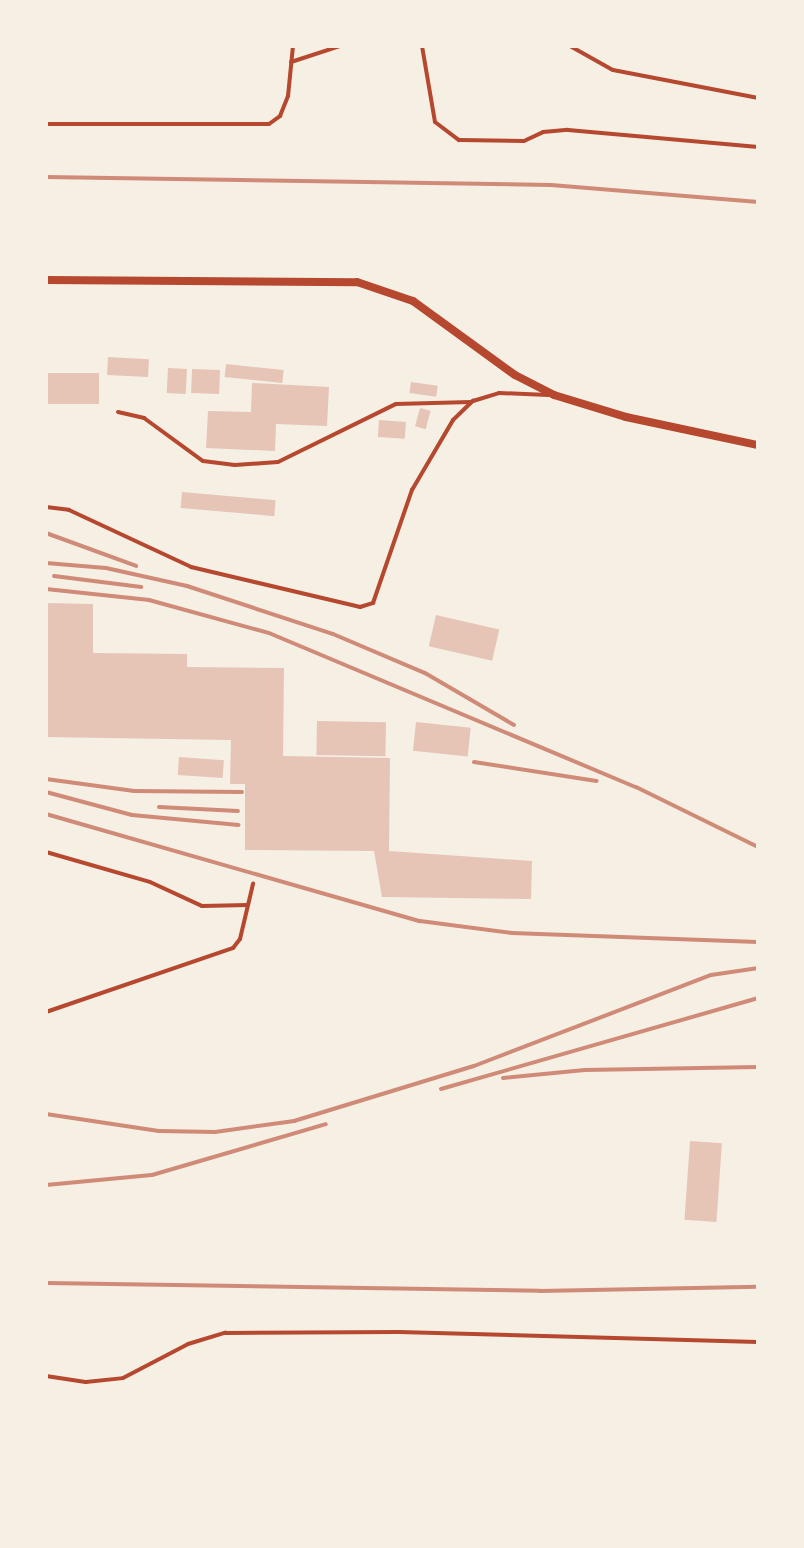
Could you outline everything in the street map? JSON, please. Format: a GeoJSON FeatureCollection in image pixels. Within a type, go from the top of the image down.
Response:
{"type":"FeatureCollection","features":[{"type":"Feature","properties":{"kind":"street"},"geometry":{"type":"LineString","coordinates":[[46,280],[357,282],[413,301],[515,375],[554,395],[626,417],[758,445]]}},
{"type":"Feature","properties":{"kind":"lane"},"geometry":{"type":"LineString","coordinates":[[46,124],[269,124],[280,116],[288,96],[293,46]]}},
{"type":"Feature","properties":{"kind":"lane"},"geometry":{"type":"LineString","coordinates":[[291,62],[340,46]]}},
{"type":"Feature","properties":{"kind":"lane"},"geometry":{"type":"LineString","coordinates":[[422,46],[435,122],[459,140],[524,141],[543,132],[568,130],[758,147]]}},
{"type":"Feature","properties":{"kind":"lane"},"geometry":{"type":"LineString","coordinates":[[570,46],[613,70],[758,98]]}},
{"type":"Feature","properties":{"kind":"lane"},"geometry":{"type":"LineString","coordinates":[[118,412],[144,418],[203,461],[235,465],[278,462],[322,445],[371,412],[396,404],[473,401],[499,393],[554,395]]}},
{"type":"Feature","properties":{"kind":"lane"},"geometry":{"type":"LineString","coordinates":[[46,507],[69,510],[191,567],[360,607],[373,603],[401,516],[425,465],[453,420],[473,401]]}},
{"type":"Feature","properties":{"kind":"lane"},"geometry":{"type":"LineString","coordinates":[[46,852],[150,882],[202,906],[248,905]]}},
{"type":"Feature","properties":{"kind":"lane"},"geometry":{"type":"LineString","coordinates":[[46,1012],[233,948],[253,884]]}},
{"type":"Feature","properties":{"kind":"lane"},"geometry":{"type":"LineString","coordinates":[[46,1376],[86,1382],[123,1378],[188,1344],[225,1333],[399,1332],[758,1342]]}},
{"type":"Feature","properties":{"kind":"building"},"geometry":{"type":"Polygon","coordinates":[[[108,357],[149,359],[148,377],[107,375],[108,357]]]}},
{"type":"Feature","properties":{"kind":"building"},"geometry":{"type":"Polygon","coordinates":[[[226,364],[284,370],[282,383],[225,377],[226,364]]]}},
{"type":"Feature","properties":{"kind":"building"},"geometry":{"type":"Polygon","coordinates":[[[168,368],[187,369],[186,394],[167,393],[168,368]]]}},
{"type":"Feature","properties":{"kind":"building"},"geometry":{"type":"Polygon","coordinates":[[[192,369],[220,370],[219,394],[191,393],[192,369]]]}},
{"type":"Feature","properties":{"kind":"building"},"geometry":{"type":"Polygon","coordinates":[[[46,373],[99,373],[99,404],[46,404],[46,373]]]}},
{"type":"Feature","properties":{"kind":"building"},"geometry":{"type":"Polygon","coordinates":[[[411,382],[438,386],[436,397],[409,393],[411,382]]]}},
{"type":"Feature","properties":{"kind":"building"},"geometry":{"type":"Polygon","coordinates":[[[252,383],[329,387],[327,426],[276,424],[275,451],[206,448],[208,411],[251,412],[252,383]]]}},
{"type":"Feature","properties":{"kind":"building"},"geometry":{"type":"Polygon","coordinates":[[[420,408],[431,411],[426,429],[415,426],[420,408]]]}},
{"type":"Feature","properties":{"kind":"building"},"geometry":{"type":"Polygon","coordinates":[[[379,420],[406,422],[405,439],[378,437],[379,420]]]}},
{"type":"Feature","properties":{"kind":"building"},"geometry":{"type":"Polygon","coordinates":[[[182,492],[276,500],[274,516],[181,508],[182,492]]]}},
{"type":"Feature","properties":{"kind":"building"},"geometry":{"type":"Polygon","coordinates":[[[46,603],[93,604],[93,653],[187,654],[187,667],[284,668],[283,756],[390,758],[389,851],[532,861],[531,899],[382,897],[374,851],[245,850],[245,784],[230,784],[231,740],[46,737],[46,603]]]}},
{"type":"Feature","properties":{"kind":"building"},"geometry":{"type":"Polygon","coordinates":[[[436,615],[499,630],[492,661],[429,646],[436,615]]]}},
{"type":"Feature","properties":{"kind":"building"},"geometry":{"type":"Polygon","coordinates":[[[317,721],[386,722],[385,756],[316,755],[317,721]]]}},
{"type":"Feature","properties":{"kind":"building"},"geometry":{"type":"Polygon","coordinates":[[[416,722],[471,728],[468,757],[413,751],[416,722]]]}},
{"type":"Feature","properties":{"kind":"building"},"geometry":{"type":"Polygon","coordinates":[[[179,757],[224,760],[223,778],[178,775],[179,757]]]}},
{"type":"Feature","properties":{"kind":"building"},"geometry":{"type":"Polygon","coordinates":[[[690,1141],[722,1143],[716,1222],[684,1220],[690,1141]]]}},
{"type":"Feature","properties":{"kind":"railway"},"geometry":{"type":"LineString","coordinates":[[46,177],[551,185],[758,202]]}},
{"type":"Feature","properties":{"kind":"railway"},"geometry":{"type":"LineString","coordinates":[[46,533],[136,566]]}},
{"type":"Feature","properties":{"kind":"railway"},"geometry":{"type":"LineString","coordinates":[[46,563],[106,568],[187,586],[333,634],[425,673],[514,725]]}},
{"type":"Feature","properties":{"kind":"railway"},"geometry":{"type":"LineString","coordinates":[[54,576],[141,587]]}},
{"type":"Feature","properties":{"kind":"railway"},"geometry":{"type":"LineString","coordinates":[[46,589],[149,600],[269,633],[636,787],[758,847]]}},
{"type":"Feature","properties":{"kind":"railway"},"geometry":{"type":"LineString","coordinates":[[474,762],[597,781]]}},
{"type":"Feature","properties":{"kind":"railway"},"geometry":{"type":"LineString","coordinates":[[46,779],[134,791],[242,792]]}},
{"type":"Feature","properties":{"kind":"railway"},"geometry":{"type":"LineString","coordinates":[[46,792],[132,815],[239,825]]}},
{"type":"Feature","properties":{"kind":"railway"},"geometry":{"type":"LineString","coordinates":[[159,807],[238,811]]}},
{"type":"Feature","properties":{"kind":"railway"},"geometry":{"type":"LineString","coordinates":[[46,814],[420,921],[512,933],[758,942]]}},
{"type":"Feature","properties":{"kind":"railway"},"geometry":{"type":"LineString","coordinates":[[46,1114],[159,1131],[215,1132],[294,1121],[474,1066],[711,975],[758,968]]}},
{"type":"Feature","properties":{"kind":"railway"},"geometry":{"type":"LineString","coordinates":[[441,1089],[758,998]]}},
{"type":"Feature","properties":{"kind":"railway"},"geometry":{"type":"LineString","coordinates":[[503,1078],[585,1070],[758,1067]]}},
{"type":"Feature","properties":{"kind":"railway"},"geometry":{"type":"LineString","coordinates":[[46,1185],[152,1175],[326,1124]]}},
{"type":"Feature","properties":{"kind":"railway"},"geometry":{"type":"LineString","coordinates":[[46,1283],[540,1291],[758,1287]]}}]}
